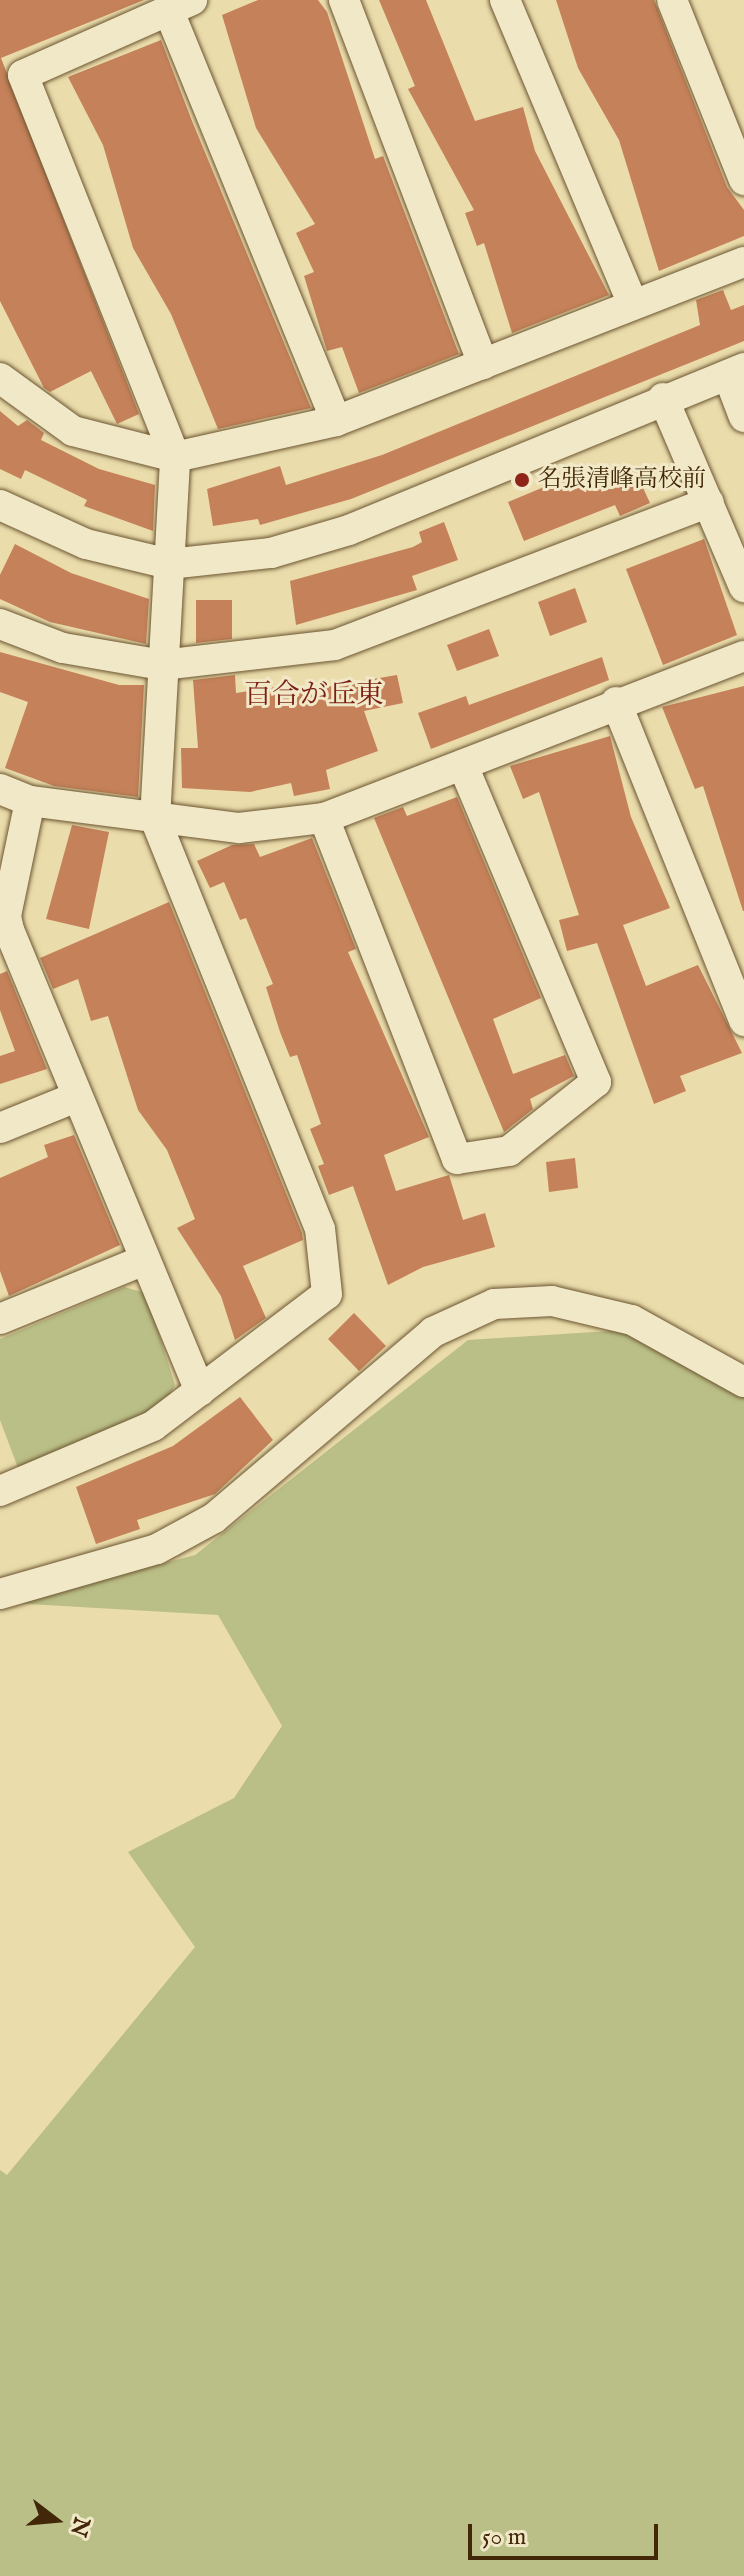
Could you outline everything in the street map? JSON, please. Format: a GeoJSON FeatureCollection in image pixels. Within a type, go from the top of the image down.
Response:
{"type":"FeatureCollection","features":[{"type":"Feature","properties":{"kind":"street"},"geometry":{"type":"LineString","coordinates":[[344,0],[483,364]]}},
{"type":"Feature","properties":{"kind":"street"},"geometry":{"type":"LineString","coordinates":[[505,0],[633,304]]}},
{"type":"Feature","properties":{"kind":"street"},"geometry":{"type":"LineString","coordinates":[[672,0],[744,180]]}},
{"type":"Feature","properties":{"kind":"street"},"geometry":{"type":"LineString","coordinates":[[0,1491],[153,1426],[327,1294],[320,1229],[155,819],[175,457],[23,75],[180,4],[336,421]]}},
{"type":"Feature","properties":{"kind":"street"},"geometry":{"type":"LineString","coordinates":[[0,378],[73,431],[175,457],[336,421],[744,262]]}},
{"type":"Feature","properties":{"kind":"street"},"geometry":{"type":"LineString","coordinates":[[0,505],[86,544],[169,564],[271,553],[349,530],[663,398],[736,371],[744,417]]}},
{"type":"Feature","properties":{"kind":"street"},"geometry":{"type":"LineString","coordinates":[[663,398],[744,587]]}},
{"type":"Feature","properties":{"kind":"street"},"geometry":{"type":"LineString","coordinates":[[0,624],[63,648],[162,665],[335,645],[709,502]]}},
{"type":"Feature","properties":{"kind":"street"},"geometry":{"type":"LineString","coordinates":[[0,789],[30,801],[239,828],[324,818],[616,702],[744,656]]}},
{"type":"Feature","properties":{"kind":"street"},"geometry":{"type":"LineString","coordinates":[[616,702],[744,1021]]}},
{"type":"Feature","properties":{"kind":"street"},"geometry":{"type":"LineString","coordinates":[[324,818],[457,1159],[509,1151],[596,1082],[463,765]]}},
{"type":"Feature","properties":{"kind":"street"},"geometry":{"type":"LineString","coordinates":[[30,801],[5,932],[142,1261],[200,1391]]}},
{"type":"Feature","properties":{"kind":"street"},"geometry":{"type":"LineString","coordinates":[[0,1128],[76,1097]]}},
{"type":"Feature","properties":{"kind":"street"},"geometry":{"type":"LineString","coordinates":[[0,1319],[142,1261]]}},
{"type":"Feature","properties":{"kind":"street"},"geometry":{"type":"LineString","coordinates":[[0,1594],[157,1549],[214,1518],[433,1332],[494,1304],[552,1301],[632,1320],[744,1382]]}},
{"type":"Feature","properties":{"kind":"green space"},"geometry":{"type":"Polygon","coordinates":[[[124,1287],[146,1293],[175,1385],[163,1407],[18,1468],[0,1420],[0,1339],[124,1287]]]}},
{"type":"Feature","properties":{"kind":"green space"},"geometry":{"type":"Polygon","coordinates":[[[625,1330],[744,1368],[744,2576],[0,2576],[0,2170],[7,2175],[195,1947],[128,1852],[234,1798],[282,1726],[218,1615],[11,1603],[195,1555],[468,1340],[625,1330]]]}},
{"type":"Feature","properties":{"kind":"building"},"geometry":{"type":"Polygon","coordinates":[[[0,0],[144,0],[1,58],[139,414],[117,424],[91,371],[50,392],[44,388],[0,301],[0,0]]]}},
{"type":"Feature","properties":{"kind":"building"},"geometry":{"type":"Polygon","coordinates":[[[258,0],[318,0],[327,12],[375,159],[383,156],[459,354],[359,393],[342,347],[327,351],[304,276],[314,272],[296,233],[315,224],[256,128],[222,15],[258,0]]]}},
{"type":"Feature","properties":{"kind":"building"},"geometry":{"type":"Polygon","coordinates":[[[379,0],[426,0],[475,121],[523,107],[535,151],[609,295],[512,333],[484,243],[477,246],[465,213],[474,210],[408,89],[415,86],[379,0]]]}},
{"type":"Feature","properties":{"kind":"building"},"geometry":{"type":"Polygon","coordinates":[[[556,0],[654,0],[727,187],[744,210],[744,236],[659,271],[619,140],[578,68],[556,0]]]}},
{"type":"Feature","properties":{"kind":"building"},"geometry":{"type":"Polygon","coordinates":[[[161,40],[311,408],[218,429],[171,314],[133,248],[103,145],[68,77],[161,40]]]}},
{"type":"Feature","properties":{"kind":"building"},"geometry":{"type":"Polygon","coordinates":[[[723,290],[731,310],[744,305],[744,341],[351,499],[260,525],[258,519],[213,526],[207,489],[280,466],[286,485],[382,455],[700,325],[696,300],[723,290]]]}},
{"type":"Feature","properties":{"kind":"building"},"geometry":{"type":"Polygon","coordinates":[[[0,411],[18,426],[27,420],[44,433],[41,440],[99,469],[155,485],[153,531],[84,506],[87,500],[25,470],[21,479],[0,469],[0,411]]]}},
{"type":"Feature","properties":{"kind":"building"},"geometry":{"type":"Polygon","coordinates":[[[634,468],[650,503],[620,516],[615,505],[524,541],[508,502],[580,472],[587,489],[634,468]]]}},
{"type":"Feature","properties":{"kind":"building"},"geometry":{"type":"Polygon","coordinates":[[[444,522],[458,560],[412,576],[417,590],[296,625],[290,581],[413,547],[422,542],[419,532],[444,522]]]}},
{"type":"Feature","properties":{"kind":"building"},"geometry":{"type":"Polygon","coordinates":[[[704,539],[737,635],[663,665],[626,569],[704,539]]]}},
{"type":"Feature","properties":{"kind":"building"},"geometry":{"type":"Polygon","coordinates":[[[15,544],[71,573],[149,599],[146,644],[50,622],[0,599],[0,575],[15,544]]]}},
{"type":"Feature","properties":{"kind":"building"},"geometry":{"type":"Polygon","coordinates":[[[575,588],[587,622],[550,636],[538,602],[575,588]]]}},
{"type":"Feature","properties":{"kind":"building"},"geometry":{"type":"Polygon","coordinates":[[[196,600],[232,600],[232,639],[196,643],[196,600]]]}},
{"type":"Feature","properties":{"kind":"building"},"geometry":{"type":"Polygon","coordinates":[[[489,629],[499,656],[457,671],[447,645],[489,629]]]}},
{"type":"Feature","properties":{"kind":"building"},"geometry":{"type":"Polygon","coordinates":[[[0,652],[119,685],[144,685],[138,797],[54,786],[5,768],[28,702],[0,692],[0,652]]]}},
{"type":"Feature","properties":{"kind":"building"},"geometry":{"type":"Polygon","coordinates":[[[602,657],[609,680],[431,749],[418,713],[466,696],[469,705],[602,657]]]}},
{"type":"Feature","properties":{"kind":"building"},"geometry":{"type":"Polygon","coordinates":[[[235,675],[236,693],[289,685],[290,693],[397,675],[403,703],[364,711],[378,751],[326,770],[330,789],[294,796],[291,783],[250,792],[182,788],[181,748],[198,748],[193,680],[235,675]]]}},
{"type":"Feature","properties":{"kind":"building"},"geometry":{"type":"Polygon","coordinates":[[[744,686],[743,911],[703,786],[695,789],[662,707],[744,686]]]}},
{"type":"Feature","properties":{"kind":"building"},"geometry":{"type":"Polygon","coordinates":[[[610,736],[631,817],[670,908],[623,925],[646,986],[698,965],[742,1053],[680,1076],[686,1091],[654,1104],[597,943],[567,951],[559,920],[579,915],[539,792],[523,799],[510,766],[610,736]]]}},
{"type":"Feature","properties":{"kind":"building"},"geometry":{"type":"Polygon","coordinates":[[[457,797],[541,998],[493,1019],[513,1074],[565,1055],[574,1076],[530,1099],[533,1109],[504,1132],[374,818],[403,807],[407,816],[457,797]]]}},
{"type":"Feature","properties":{"kind":"building"},"geometry":{"type":"Polygon","coordinates":[[[72,825],[109,832],[89,929],[46,919],[72,825]]]}},
{"type":"Feature","properties":{"kind":"building"},"geometry":{"type":"Polygon","coordinates":[[[312,838],[356,949],[348,952],[429,1137],[384,1155],[396,1191],[449,1175],[463,1220],[485,1213],[495,1247],[423,1267],[388,1285],[353,1186],[329,1195],[318,1166],[324,1164],[310,1129],[321,1124],[297,1055],[290,1057],[280,1032],[266,987],[273,984],[246,918],[240,920],[224,882],[210,888],[197,861],[232,845],[254,844],[260,857],[312,838]]]}},
{"type":"Feature","properties":{"kind":"building"},"geometry":{"type":"Polygon","coordinates":[[[169,902],[302,1233],[303,1240],[243,1266],[266,1318],[235,1340],[221,1296],[177,1228],[195,1219],[167,1150],[138,1110],[108,1016],[91,1021],[78,979],[53,989],[40,958],[169,902]]]}},
{"type":"Feature","properties":{"kind":"building"},"geometry":{"type":"Polygon","coordinates":[[[7,971],[47,1069],[0,1084],[0,1056],[15,1051],[0,1010],[0,974],[7,971]]]}},
{"type":"Feature","properties":{"kind":"building"},"geometry":{"type":"Polygon","coordinates":[[[74,1135],[120,1245],[9,1296],[0,1271],[0,1178],[48,1157],[44,1145],[74,1135]]]}},
{"type":"Feature","properties":{"kind":"building"},"geometry":{"type":"Polygon","coordinates":[[[575,1158],[578,1188],[549,1192],[546,1162],[575,1158]]]}},
{"type":"Feature","properties":{"kind":"building"},"geometry":{"type":"Polygon","coordinates":[[[354,1313],[386,1346],[359,1371],[328,1339],[354,1313]]]}},
{"type":"Feature","properties":{"kind":"building"},"geometry":{"type":"Polygon","coordinates":[[[240,1397],[273,1440],[215,1494],[137,1520],[140,1529],[96,1544],[76,1487],[173,1446],[240,1397]]]}},
{"type":"Feature","properties":{"kind":"place","name":"名張清峰高校前"},"geometry":{"type":"Point","coordinates":[522,480]}},
{"type":"Feature","properties":{"kind":"district","name":"百合が丘東"},"geometry":{"type":"Point","coordinates":[314,696]}}]}
